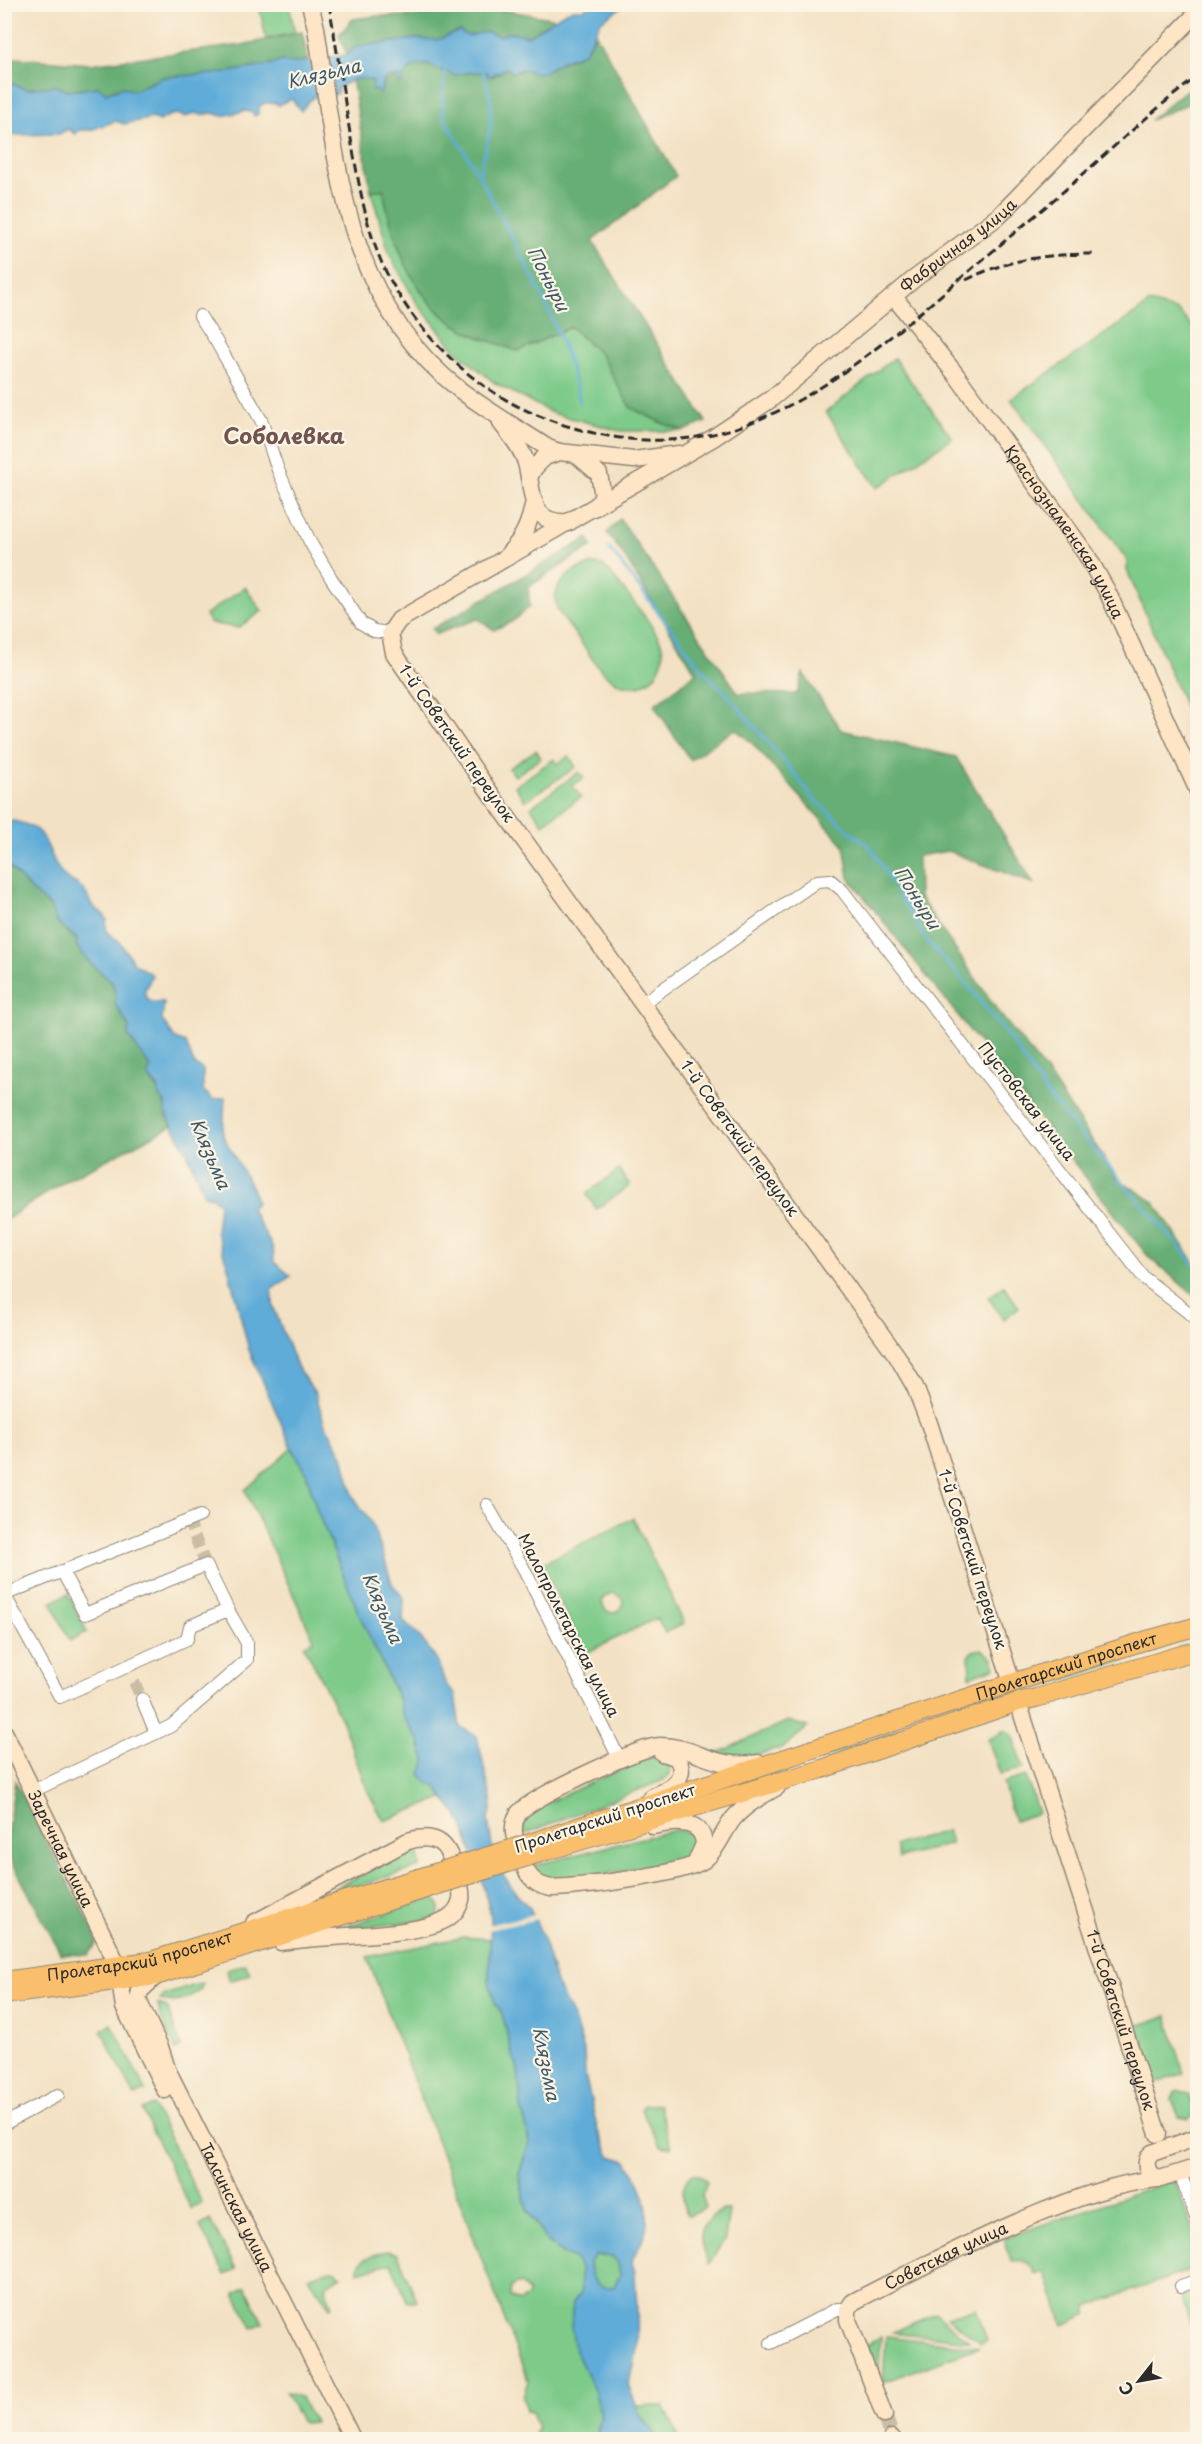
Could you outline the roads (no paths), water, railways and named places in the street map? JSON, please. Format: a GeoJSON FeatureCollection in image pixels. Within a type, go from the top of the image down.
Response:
{"type":"FeatureCollection","features":[{"type":"Feature","properties":{"kind":"main road","name":"Пролетарский проспект"},"geometry":{"type":"LineString","coordinates":[[4,1981],[119,1973],[156,1976],[236,1943],[544,1845],[782,1758],[1197,1626]]}},
{"type":"Feature","properties":{"kind":"main road"},"geometry":{"type":"LineString","coordinates":[[1144,1641],[1139,1647],[1138,1654],[1150,1663]]}},
{"type":"Feature","properties":{"kind":"main road","name":"Пролетарский проспект"},"geometry":{"type":"LineString","coordinates":[[567,1837],[791,1779],[1018,1702],[1197,1650]]}},
{"type":"Feature","properties":{"kind":"main road"},"geometry":{"type":"LineString","coordinates":[[1012,1683],[1018,1702]]}},
{"type":"Feature","properties":{"kind":"main road","name":"Пролетарский проспект"},"geometry":{"type":"LineString","coordinates":[[4,1995],[119,1973],[150,1961],[236,1943]]}},
{"type":"Feature","properties":{"kind":"street"},"geometry":{"type":"LineString","coordinates":[[310,4],[351,229],[358,250],[380,296],[425,358],[460,390],[548,448],[559,452]]}},
{"type":"Feature","properties":{"kind":"street","name":"Фабричная улица"},"geometry":{"type":"LineString","coordinates":[[390,633],[399,621],[694,450],[771,399],[894,297],[1007,208],[1197,12]]}},
{"type":"Feature","properties":{"kind":"street","name":"Краснознаменская улица"},"geometry":{"type":"LineString","coordinates":[[894,297],[969,392],[1086,554],[1107,591],[1197,790]]}},
{"type":"Feature","properties":{"kind":"street"},"geometry":{"type":"LineString","coordinates":[[200,316],[261,420],[278,470],[310,542],[331,578],[361,623],[374,631],[390,633]]}},
{"type":"Feature","properties":{"kind":"street","name":"Фабричная улица"},"geometry":{"type":"LineString","coordinates":[[492,412],[515,440],[526,461],[534,501],[531,518],[522,540],[500,563]]}},
{"type":"Feature","properties":{"kind":"street","name":"Фабричная улица"},"geometry":{"type":"LineString","coordinates":[[559,452],[634,460],[694,450]]}},
{"type":"Feature","properties":{"kind":"street"},"geometry":{"type":"LineString","coordinates":[[529,477],[545,457],[559,452]]}},
{"type":"Feature","properties":{"kind":"street"},"geometry":{"type":"LineString","coordinates":[[576,454],[599,474],[603,496],[592,510]]}},
{"type":"Feature","properties":{"kind":"street"},"geometry":{"type":"LineString","coordinates":[[534,501],[539,513],[547,520],[558,523],[570,522]]}},
{"type":"Feature","properties":{"kind":"street","name":"1-й Советский переулок"},"geometry":{"type":"LineString","coordinates":[[390,633],[394,653],[495,800],[897,1356],[915,1387],[929,1423],[1012,1683]]}},
{"type":"Feature","properties":{"kind":"street","name":"Пустовская улица"},"geometry":{"type":"LineString","coordinates":[[643,1003],[817,881],[830,880],[842,890],[1144,1278],[1197,1320]]}},
{"type":"Feature","properties":{"kind":"street","name":"Малопролетарская улица"},"geometry":{"type":"LineString","coordinates":[[487,1505],[627,1757]]}},
{"type":"Feature","properties":{"kind":"street"},"geometry":{"type":"LineString","coordinates":[[200,1516],[5,1594],[60,1697],[187,1639],[190,1626],[228,1610]]}},
{"type":"Feature","properties":{"kind":"street"},"geometry":{"type":"LineString","coordinates":[[33,1791],[171,1726],[247,1660],[247,1643],[206,1565],[84,1614],[62,1571]]}},
{"type":"Feature","properties":{"kind":"street"},"geometry":{"type":"LineString","coordinates":[[142,1699],[156,1733]]}},
{"type":"Feature","properties":{"kind":"street","name":"1-й Советский переулок"},"geometry":{"type":"LineString","coordinates":[[1018,1702],[1158,2134]]}},
{"type":"Feature","properties":{"kind":"street","name":"Заречная улица"},"geometry":{"type":"LineString","coordinates":[[4,1732],[119,1973]]}},
{"type":"Feature","properties":{"kind":"street"},"geometry":{"type":"LineString","coordinates":[[782,1758],[732,1765],[662,1746],[652,1747],[548,1792],[522,1809],[517,1816],[513,1831],[528,1875],[544,1887],[561,1887],[662,1873],[691,1866],[708,1855],[734,1818],[744,1808],[756,1798],[791,1779]]}},
{"type":"Feature","properties":{"kind":"street"},"geometry":{"type":"LineString","coordinates":[[567,1837],[658,1794],[679,1779],[681,1767],[676,1757],[666,1753],[627,1757]]}},
{"type":"Feature","properties":{"kind":"street"},"geometry":{"type":"LineString","coordinates":[[567,1837],[668,1823],[684,1823],[698,1829],[704,1841],[700,1857],[691,1866]]}},
{"type":"Feature","properties":{"kind":"street"},"geometry":{"type":"LineString","coordinates":[[420,1838],[434,1840],[444,1845],[450,1855],[461,1898],[454,1913],[442,1921],[411,1929],[236,1943],[408,1841],[420,1838]]}},
{"type":"Feature","properties":{"kind":"street","name":"Талсинская улица"},"geometry":{"type":"LineString","coordinates":[[119,1973],[124,2007],[340,2439]]}},
{"type":"Feature","properties":{"kind":"street","name":"Талсинская улица"},"geometry":{"type":"LineString","coordinates":[[156,1976],[144,1986],[138,2000],[167,2069],[353,2439]]}},
{"type":"Feature","properties":{"kind":"street"},"geometry":{"type":"LineString","coordinates":[[4,2124],[58,2095]]}},
{"type":"Feature","properties":{"kind":"street"},"geometry":{"type":"LineString","coordinates":[[1128,2182],[1148,2157],[1158,2134],[1175,2145]]}},
{"type":"Feature","properties":{"kind":"street"},"geometry":{"type":"LineString","coordinates":[[1148,2157],[1197,2137]]}},
{"type":"Feature","properties":{"kind":"street"},"geometry":{"type":"LineString","coordinates":[[1148,2157],[1150,2174],[1156,2179]]}},
{"type":"Feature","properties":{"kind":"street","name":"Советская улица"},"geometry":{"type":"LineString","coordinates":[[771,2343],[837,2309],[848,2308],[853,2302],[885,2285],[1011,2225],[1128,2182],[1163,2179],[1197,2167]]}},
{"type":"Feature","properties":{"kind":"street"},"geometry":{"type":"LineString","coordinates":[[1180,2173],[1197,2223]]}},
{"type":"Feature","properties":{"kind":"street"},"geometry":{"type":"LineString","coordinates":[[1181,2286],[1197,2280]]}},
{"type":"Feature","properties":{"kind":"street"},"geometry":{"type":"LineString","coordinates":[[848,2308],[848,2319],[884,2415]]}},
{"type":"Feature","properties":{"kind":"water","name":"Клязьма"},"geometry":{"type":"Polygon","coordinates":[[[589,5],[625,5],[601,21],[584,53],[564,60],[544,72],[536,73],[521,69],[513,73],[507,68],[488,77],[487,72],[455,76],[432,66],[421,65],[410,69],[401,84],[397,82],[399,76],[386,78],[382,83],[381,93],[378,94],[377,90],[372,91],[373,81],[355,79],[338,88],[337,94],[315,97],[301,111],[292,99],[278,105],[265,103],[259,107],[258,114],[255,116],[251,112],[244,111],[222,116],[213,113],[201,115],[195,113],[185,117],[176,114],[159,121],[153,118],[124,124],[116,121],[90,130],[80,130],[75,134],[68,129],[59,134],[12,135],[7,140],[4,139],[4,81],[26,89],[56,86],[67,91],[99,87],[106,93],[123,87],[134,91],[163,77],[215,74],[272,65],[281,61],[294,63],[347,55],[356,47],[415,39],[437,40],[460,31],[469,36],[485,32],[501,36],[511,33],[528,36],[564,13],[574,9],[584,9],[589,5]]]}},
{"type":"Feature","properties":{"kind":"water","name":"Клязьма"},"geometry":{"type":"Polygon","coordinates":[[[5,820],[25,824],[39,833],[62,874],[83,889],[92,905],[107,919],[107,932],[119,941],[134,963],[152,975],[144,993],[150,1002],[164,1002],[162,1020],[175,1039],[186,1043],[194,1064],[203,1070],[203,1090],[213,1100],[225,1098],[223,1136],[252,1188],[256,1202],[251,1209],[273,1248],[274,1262],[291,1276],[271,1290],[274,1308],[291,1353],[300,1372],[316,1394],[324,1422],[343,1456],[353,1496],[371,1522],[392,1584],[404,1598],[403,1621],[430,1650],[446,1683],[455,1694],[460,1727],[477,1736],[491,1798],[492,1808],[488,1819],[492,1846],[504,1876],[517,1895],[530,1908],[542,1935],[556,1983],[574,2019],[584,2051],[585,2075],[598,2131],[610,2156],[627,2161],[642,2190],[647,2220],[646,2230],[632,2263],[635,2272],[637,2343],[636,2358],[628,2384],[641,2418],[653,2430],[656,2439],[596,2439],[601,2415],[595,2392],[575,2350],[571,2326],[573,2303],[581,2292],[580,2268],[576,2260],[561,2253],[546,2240],[527,2210],[519,2174],[529,2143],[521,2107],[518,2068],[502,2013],[495,2003],[489,1980],[491,1916],[482,1881],[457,1814],[437,1787],[428,1783],[421,1774],[425,1759],[421,1743],[404,1718],[398,1698],[360,1616],[317,1510],[306,1472],[292,1448],[249,1350],[228,1267],[216,1231],[219,1203],[212,1197],[204,1195],[186,1150],[165,1112],[165,1102],[158,1095],[159,1089],[147,1075],[151,1068],[128,1036],[129,1027],[115,1003],[116,994],[112,982],[89,962],[76,945],[78,940],[56,921],[50,906],[34,893],[5,862],[5,820]],[[595,2255],[589,2263],[595,2282],[603,2287],[614,2286],[620,2275],[618,2263],[613,2257],[595,2255]]]}},
{"type":"Feature","properties":{"kind":"waterway","name":"Поныри"},"geometry":{"type":"LineString","coordinates":[[446,68],[442,96],[443,116],[479,175]]}},
{"type":"Feature","properties":{"kind":"waterway","name":"Поныри"},"geometry":{"type":"LineString","coordinates":[[483,70],[491,102],[490,131],[479,175],[550,313],[572,371],[580,401]]}},
{"type":"Feature","properties":{"kind":"waterway","name":"Поныри"},"geometry":{"type":"LineString","coordinates":[[609,548],[705,673],[724,691],[812,797],[854,835],[870,846],[926,940],[965,982],[1011,1040],[1046,1093],[1198,1268]]}},
{"type":"Feature","properties":{"kind":"tunnel"},"geometry":{"type":"LineString","coordinates":[[188,1520],[206,1565]]}},
{"type":"Feature","properties":{"kind":"tunnel"},"geometry":{"type":"LineString","coordinates":[[134,1682],[142,1699]]}},
{"type":"Feature","properties":{"kind":"tunnel"},"geometry":{"type":"LineString","coordinates":[[884,2415],[892,2438]]}},
{"type":"Feature","properties":{"kind":"railway"},"geometry":{"type":"LineString","coordinates":[[329,4],[356,169],[368,223],[381,261],[393,285],[425,332],[445,353],[488,389],[537,415],[600,435],[659,440],[713,434],[764,417],[812,392],[860,361],[907,324],[1198,76]]}},
{"type":"Feature","properties":{"kind":"railway"},"geometry":{"type":"LineString","coordinates":[[966,280],[997,267],[1028,259],[1094,254]]}},
{"type":"Feature","properties":{"kind":"district","name":"Соболевка"},"geometry":{"type":"Point","coordinates":[284,436]}}]}
